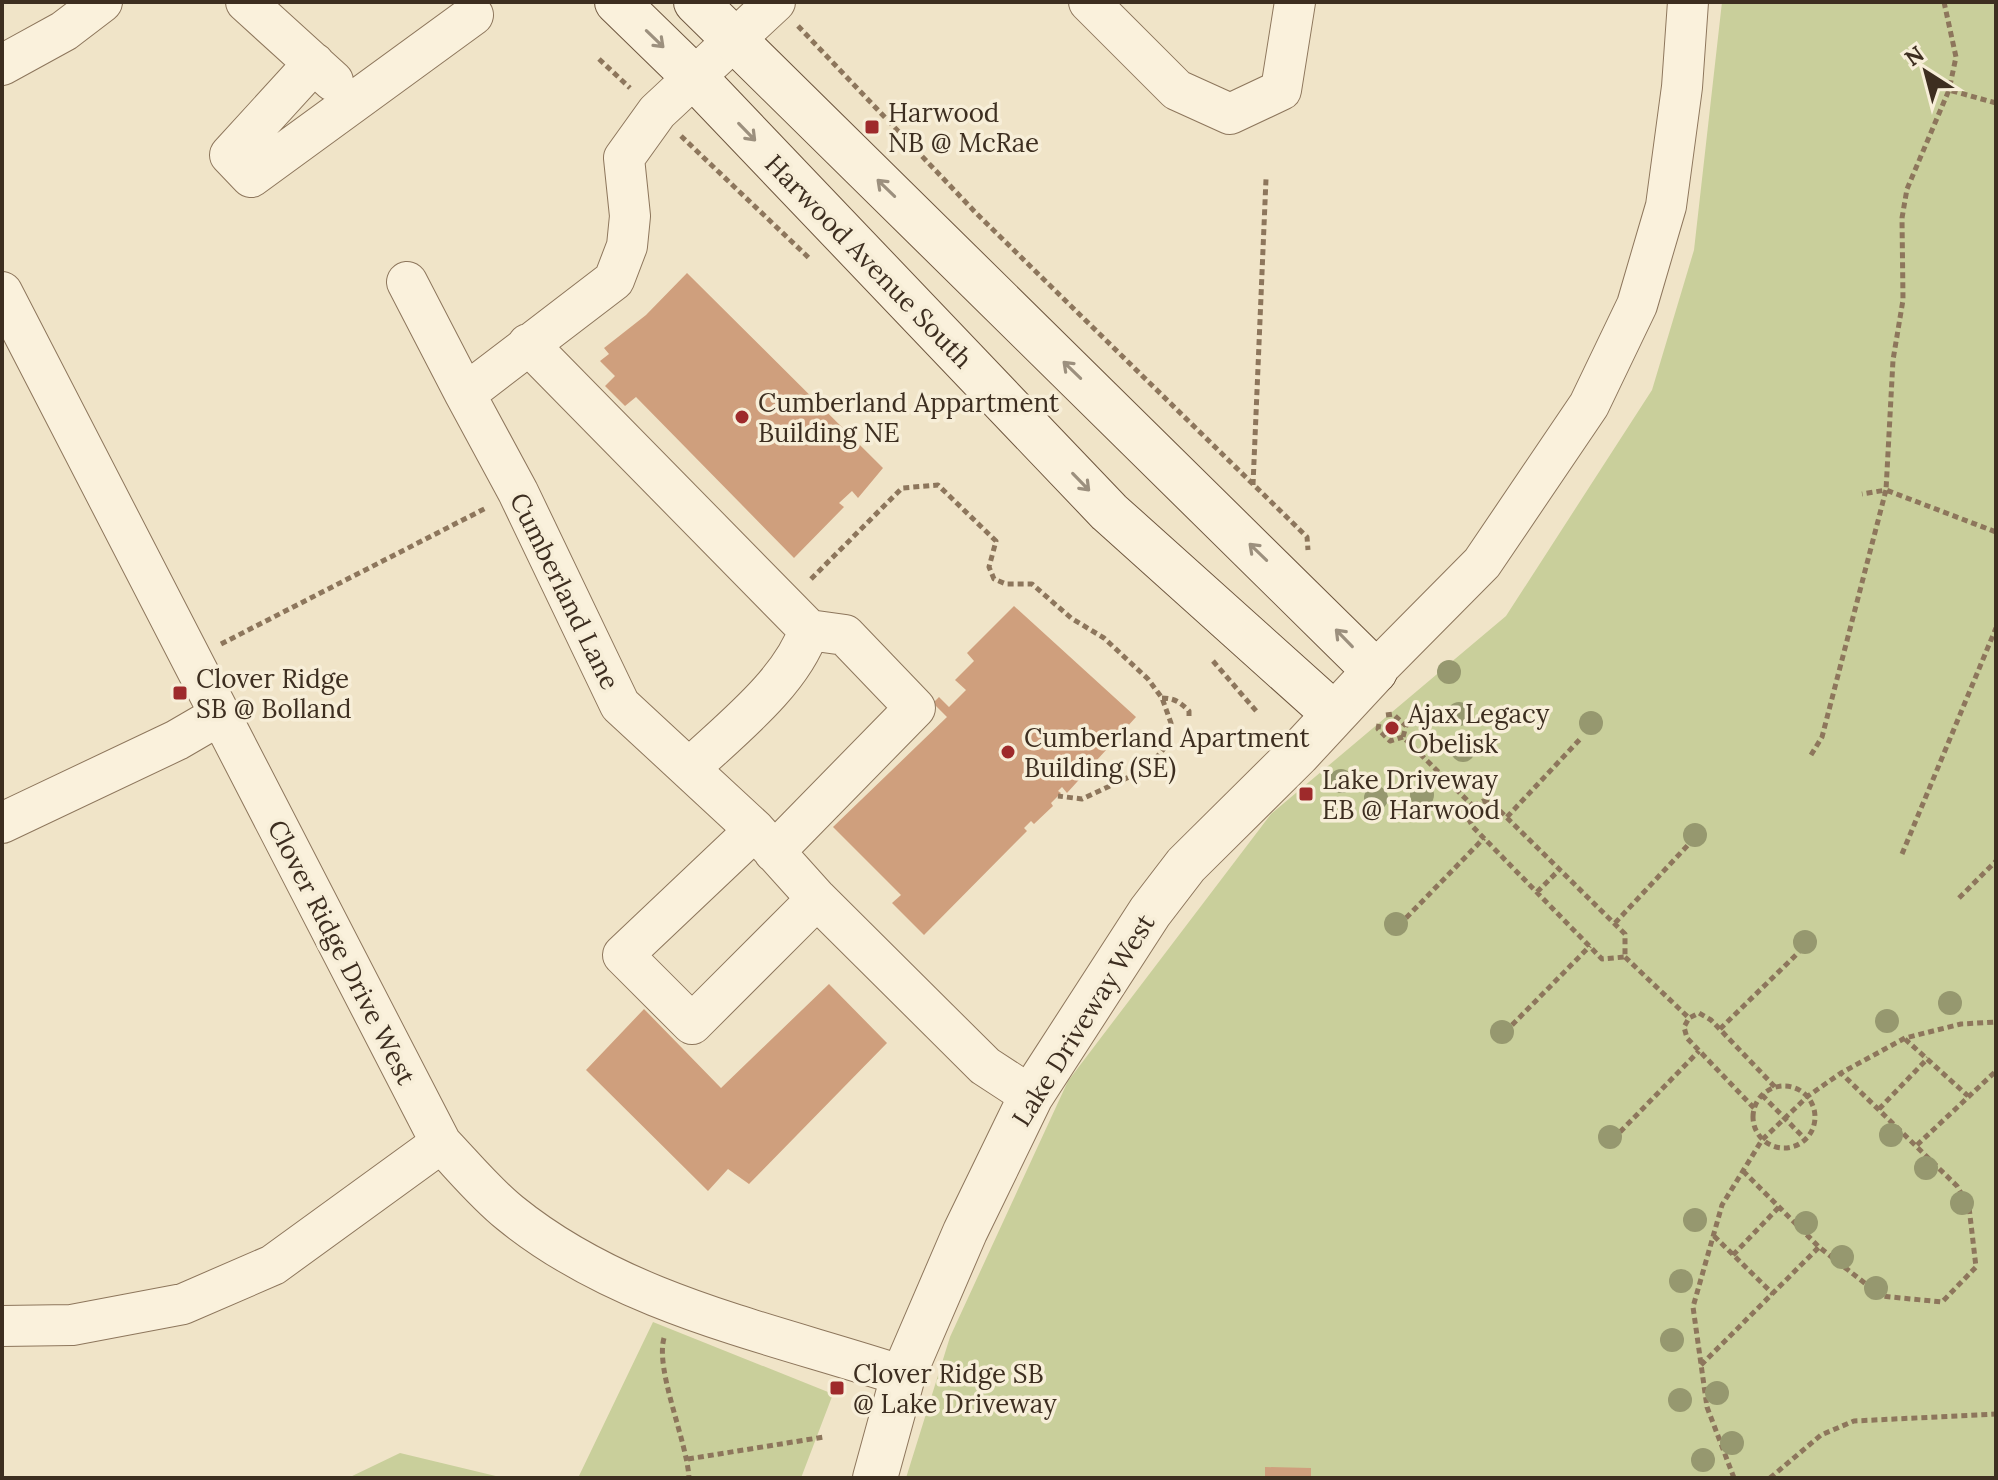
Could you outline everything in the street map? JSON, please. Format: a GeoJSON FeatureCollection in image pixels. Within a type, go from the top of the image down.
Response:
{"type":"FeatureCollection","features":[{"type":"Feature","properties":{"kind":"main road","name":"Harwood Avenue South"},"geometry":{"type":"LineString","coordinates":[[617,2],[693,76],[1109,512],[1334,714]]}},
{"type":"Feature","properties":{"kind":"main road"},"geometry":{"type":"LineString","coordinates":[[696,2],[1375,671]]}},
{"type":"Feature","properties":{"kind":"main road","name":"Lake Driveway West"},"geometry":{"type":"LineString","coordinates":[[875,1478],[903,1376],[965,1232],[1031,1096],[1150,912],[1186,865],[1375,671]]}},
{"type":"Feature","properties":{"kind":"street"},"geometry":{"type":"LineString","coordinates":[[2,65],[64,31],[102,2]]}},
{"type":"Feature","properties":{"kind":"street"},"geometry":{"type":"LineString","coordinates":[[246,2],[353,101]]}},
{"type":"Feature","properties":{"kind":"street"},"geometry":{"type":"LineString","coordinates":[[1089,2],[1177,90],[1230,114],[1281,90],[1295,2]]}},
{"type":"Feature","properties":{"kind":"street"},"geometry":{"type":"LineString","coordinates":[[1375,671],[1482,563],[1589,405],[1637,305],[1666,206],[1682,87],[1688,2]]}},
{"type":"Feature","properties":{"kind":"street"},"geometry":{"type":"LineString","coordinates":[[465,394],[614,280],[627,246],[630,216],[624,158],[657,112],[693,76],[735,40],[786,13]]}},
{"type":"Feature","properties":{"kind":"street"},"geometry":{"type":"LineString","coordinates":[[314,63],[230,155],[251,177],[473,15]]}},
{"type":"Feature","properties":{"kind":"street","name":"Cumberland Lane"},"geometry":{"type":"LineString","coordinates":[[407,282],[518,492],[620,705],[765,841],[817,899],[985,1066],[1031,1096]]}},
{"type":"Feature","properties":{"kind":"street","name":"Clover Ridge Drive West"},"geometry":{"type":"LineString","coordinates":[[2,292],[441,1143],[509,1213],[575,1258],[675,1304],[903,1376]]}},
{"type":"Feature","properties":{"kind":"street"},"geometry":{"type":"LineString","coordinates":[[528,344],[797,618],[845,635],[915,708],[765,841],[623,955],[692,1024],[817,899]]}},
{"type":"Feature","properties":{"kind":"street"},"geometry":{"type":"LineString","coordinates":[[690,768],[801,655],[797,618]]}},
{"type":"Feature","properties":{"kind":"street"},"geometry":{"type":"LineString","coordinates":[[2,823],[177,740],[220,715]]}},
{"type":"Feature","properties":{"kind":"street"},"geometry":{"type":"LineString","coordinates":[[2,1326],[72,1325],[183,1304],[273,1265],[441,1143]]}},
{"type":"Feature","properties":{"kind":"path"},"geometry":{"type":"LineString","coordinates":[[1811,755],[1822,737],[1886,490],[1893,360],[1903,300],[1902,218],[1907,189],[1949,90],[1956,57],[1944,2]]}},
{"type":"Feature","properties":{"kind":"path"},"geometry":{"type":"LineString","coordinates":[[786,13],[977,214],[1307,537]]}},
{"type":"Feature","properties":{"kind":"path"},"geometry":{"type":"LineString","coordinates":[[1949,90],[1996,103]]}},
{"type":"Feature","properties":{"kind":"path"},"geometry":{"type":"LineString","coordinates":[[1253,486],[1266,179]]}},
{"type":"Feature","properties":{"kind":"path"},"geometry":{"type":"LineString","coordinates":[[797,618],[902,488],[938,485],[996,541],[989,567],[994,579],[1006,584],[1032,584],[1071,618],[1104,638],[1148,679],[1162,698],[1171,723],[1170,741],[1148,768],[1082,799],[1058,796]]}},
{"type":"Feature","properties":{"kind":"path"},"geometry":{"type":"LineString","coordinates":[[1862,494],[1886,490],[1996,532]]}},
{"type":"Feature","properties":{"kind":"path"},"geometry":{"type":"LineString","coordinates":[[192,659],[518,492]]}},
{"type":"Feature","properties":{"kind":"path"},"geometry":{"type":"LineString","coordinates":[[1902,854],[1996,628]]}},
{"type":"Feature","properties":{"kind":"path"},"geometry":{"type":"LineString","coordinates":[[1208,656],[1257,712]]}},
{"type":"Feature","properties":{"kind":"path"},"geometry":{"type":"LineString","coordinates":[[1162,698],[1173,698],[1182,704],[1189,711],[1189,720]]}},
{"type":"Feature","properties":{"kind":"path"},"geometry":{"type":"LineString","coordinates":[[1393,714],[1406,726],[1403,737],[1390,741],[1378,729],[1382,716],[1393,714]]}},
{"type":"Feature","properties":{"kind":"path"},"geometry":{"type":"LineString","coordinates":[[1403,737],[1473,806]]}},
{"type":"Feature","properties":{"kind":"path"},"geometry":{"type":"LineString","coordinates":[[1507,817],[1582,737]]}},
{"type":"Feature","properties":{"kind":"path"},"geometry":{"type":"LineString","coordinates":[[1625,957],[1602,959],[1484,838],[1468,818],[1473,806],[1483,801],[1493,804],[1560,869],[1625,934],[1625,957],[1689,1018]]}},
{"type":"Feature","properties":{"kind":"path"},"geometry":{"type":"LineString","coordinates":[[1406,918],[1484,838]]}},
{"type":"Feature","properties":{"kind":"path"},"geometry":{"type":"LineString","coordinates":[[1615,923],[1688,845]]}},
{"type":"Feature","properties":{"kind":"path"},"geometry":{"type":"LineString","coordinates":[[1959,898],[1996,861]]}},
{"type":"Feature","properties":{"kind":"path"},"geometry":{"type":"LineString","coordinates":[[1537,892],[1560,869]]}},
{"type":"Feature","properties":{"kind":"path"},"geometry":{"type":"LineString","coordinates":[[1512,1025],[1590,946]]}},
{"type":"Feature","properties":{"kind":"path"},"geometry":{"type":"LineString","coordinates":[[1720,1029],[1799,952]]}},
{"type":"Feature","properties":{"kind":"path"},"geometry":{"type":"LineString","coordinates":[[1754,1108],[1687,1038],[1684,1027],[1689,1018],[1699,1013],[1720,1029],[1775,1087]]}},
{"type":"Feature","properties":{"kind":"path"},"geometry":{"type":"LineString","coordinates":[[1734,1478],[1707,1407],[1693,1307],[1722,1205],[1762,1140],[1808,1096],[1841,1073],[1905,1038],[1961,1024],[1996,1022]]}},
{"type":"Feature","properties":{"kind":"path"},"geometry":{"type":"LineString","coordinates":[[1905,1038],[1968,1096]]}},
{"type":"Feature","properties":{"kind":"path"},"geometry":{"type":"LineString","coordinates":[[1620,1132],[1699,1051]]}},
{"type":"Feature","properties":{"kind":"path"},"geometry":{"type":"LineString","coordinates":[[1879,1109],[1928,1058]]}},
{"type":"Feature","properties":{"kind":"path"},"geometry":{"type":"LineString","coordinates":[[1917,1145],[1996,1071]]}},
{"type":"Feature","properties":{"kind":"path"},"geometry":{"type":"LineString","coordinates":[[1743,1171],[1819,1247],[1881,1296],[1942,1302],[1968,1276],[1976,1267],[1969,1207],[1957,1186],[1841,1073]]}},
{"type":"Feature","properties":{"kind":"path"},"geometry":{"type":"LineString","coordinates":[[1792,1086],[1808,1096],[1815,1107],[1816,1124],[1806,1140],[1794,1147],[1778,1148],[1762,1140],[1754,1125],[1754,1108],[1762,1095],[1775,1087],[1792,1086]]}},
{"type":"Feature","properties":{"kind":"path"},"geometry":{"type":"LineString","coordinates":[[1762,1095],[1806,1140]]}},
{"type":"Feature","properties":{"kind":"path"},"geometry":{"type":"LineString","coordinates":[[1733,1255],[1779,1207]]}},
{"type":"Feature","properties":{"kind":"path"},"geometry":{"type":"LineString","coordinates":[[1713,1236],[1773,1294]]}},
{"type":"Feature","properties":{"kind":"path"},"geometry":{"type":"LineString","coordinates":[[1701,1366],[1819,1247]]}},
{"type":"Feature","properties":{"kind":"path"},"geometry":{"type":"LineString","coordinates":[[675,1304],[662,1344],[671,1401],[688,1459],[689,1478]]}},
{"type":"Feature","properties":{"kind":"path"},"geometry":{"type":"LineString","coordinates":[[1770,1478],[1821,1435],[1854,1421],[1996,1414]]}},
{"type":"Feature","properties":{"kind":"path"},"geometry":{"type":"LineString","coordinates":[[688,1459],[824,1437]]}},
{"type":"Feature","properties":{"kind":"green space"},"geometry":{"type":"Polygon","coordinates":[[[1722,2],[1996,2],[1996,1478],[906,1478],[950,1337],[1068,1081],[1271,814],[1506,616],[1652,390],[1694,250],[1722,2]]]}},
{"type":"Feature","properties":{"kind":"green space"},"geometry":{"type":"Polygon","coordinates":[[[653,1322],[833,1394],[801,1478],[578,1478],[653,1322]]]}},
{"type":"Feature","properties":{"kind":"green space"},"geometry":{"type":"Polygon","coordinates":[[[400,1453],[504,1478],[348,1478],[400,1453]]]}},
{"type":"Feature","properties":{"kind":"building","name":"Cumberland Appartment Building NE"},"geometry":{"type":"Polygon","coordinates":[[[687,273],[883,468],[858,498],[852,491],[839,503],[844,507],[794,558],[636,397],[625,406],[605,386],[615,376],[600,361],[609,354],[604,348],[646,315],[687,273]]]}},
{"type":"Feature","properties":{"kind":"building","name":"Cumberland Apartment Building (SE)"},"geometry":{"type":"Polygon","coordinates":[[[1014,606],[1136,717],[1067,793],[1062,787],[1058,791],[1061,793],[1051,803],[1053,806],[1034,824],[1031,821],[1024,828],[1027,831],[924,935],[892,903],[901,895],[833,827],[947,717],[933,703],[939,697],[949,707],[966,690],[955,680],[974,661],[967,653],[1014,606]]]}},
{"type":"Feature","properties":{"kind":"building"},"geometry":{"type":"Polygon","coordinates":[[[829,984],[887,1043],[749,1184],[728,1169],[708,1191],[586,1070],[644,1009],[721,1088],[829,984]]]}},
{"type":"Feature","properties":{"kind":"building"},"geometry":{"type":"Polygon","coordinates":[[[1265,1467],[1311,1468],[1311,1478],[1265,1478],[1265,1467]]]}},
{"type":"Feature","properties":{"kind":"place","name":"Harwood NB @ McRae"},"geometry":{"type":"Point","coordinates":[872,127]}},
{"type":"Feature","properties":{"kind":"place","name":"Cumberland Appartment Building NE"},"geometry":{"type":"Point","coordinates":[742,417]}},
{"type":"Feature","properties":{"kind":"place","name":"Clover Ridge SB @ Bolland"},"geometry":{"type":"Point","coordinates":[180,693]}},
{"type":"Feature","properties":{"kind":"place","name":"Ajax Legacy Obelisk"},"geometry":{"type":"Point","coordinates":[1392,728]}},
{"type":"Feature","properties":{"kind":"place","name":"Cumberland Apartment Building (SE)"},"geometry":{"type":"Point","coordinates":[1008,752]}},
{"type":"Feature","properties":{"kind":"place","name":"Lake Driveway EB @ Harwood"},"geometry":{"type":"Point","coordinates":[1306,794]}},
{"type":"Feature","properties":{"kind":"place","name":"Clover Ridge SB @ Lake Driveway"},"geometry":{"type":"Point","coordinates":[837,1388]}}]}
